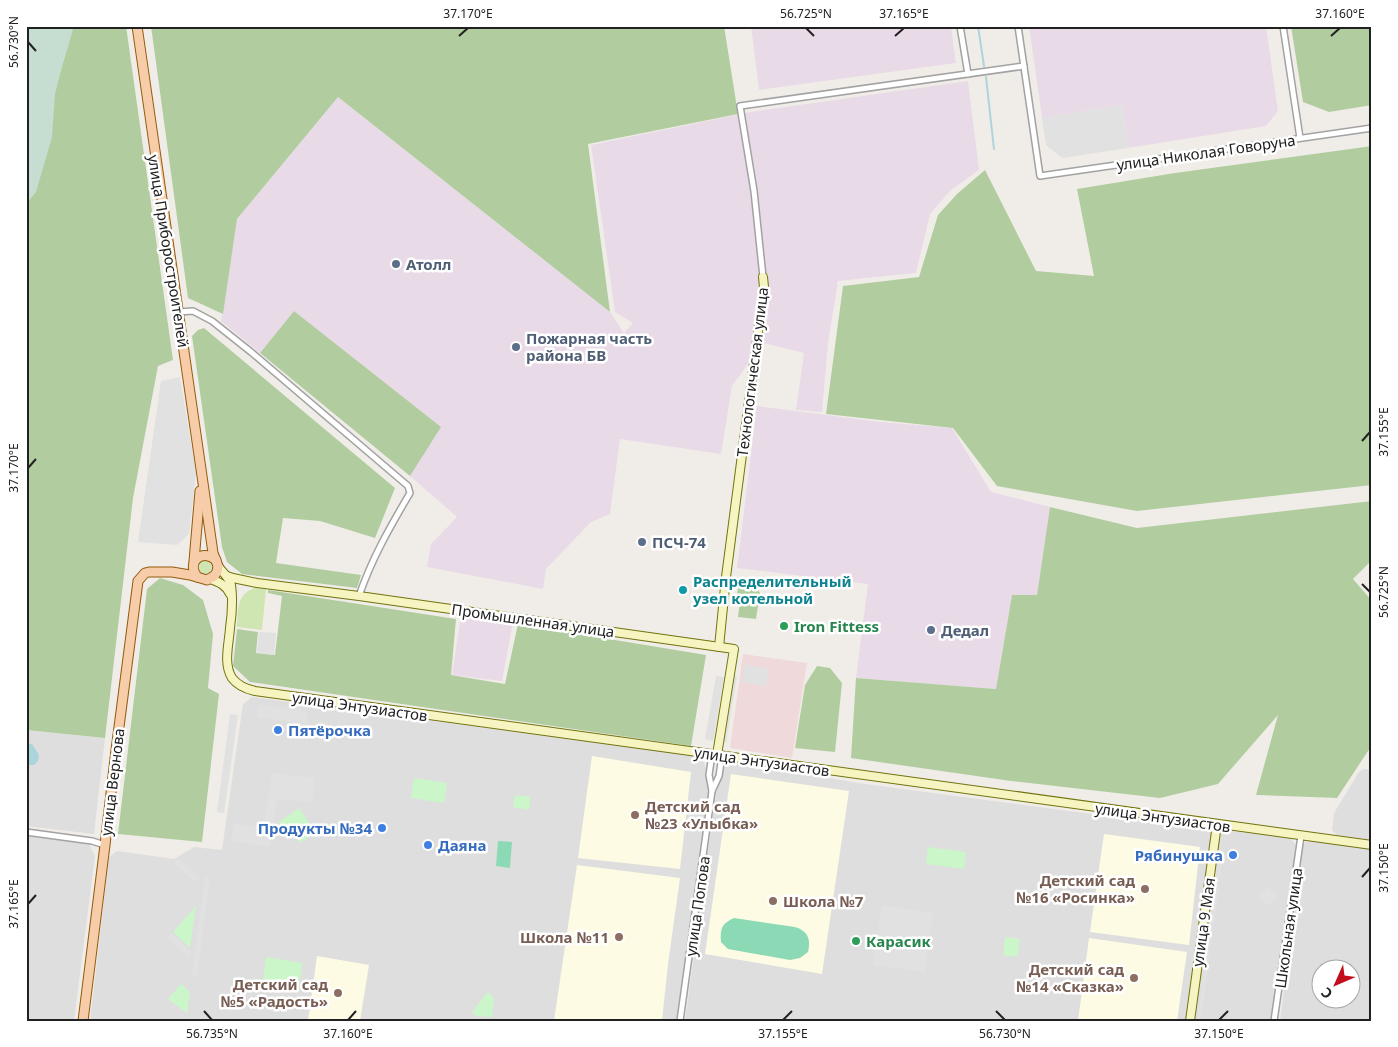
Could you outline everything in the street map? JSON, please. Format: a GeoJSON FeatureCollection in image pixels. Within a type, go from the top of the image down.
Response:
{"type":"FeatureCollection","features":[{"type":"Feature","properties":{"kind":"main road","name":"улица Приборостроителей"},"geometry":{"type":"LineString","coordinates":[[137,26],[213,554],[217,563]]}},
{"type":"Feature","properties":{"kind":"main road","name":"улица Приборостроителей"},"geometry":{"type":"LineString","coordinates":[[194,563],[202,476]]}},
{"type":"Feature","properties":{"kind":"main road"},"geometry":{"type":"LineString","coordinates":[[201,555],[211,556],[217,563],[217,572],[210,579],[203,580],[193,570],[194,563],[201,555]]}},
{"type":"Feature","properties":{"kind":"main road","name":"улица Вернова"},"geometry":{"type":"LineString","coordinates":[[172,572],[184,570],[194,563]]}},
{"type":"Feature","properties":{"kind":"main road","name":"улица Вернова"},"geometry":{"type":"LineString","coordinates":[[82,1021],[138,581],[141,576],[149,572],[172,572],[197,576]]}},
{"type":"Feature","properties":{"kind":"street"},"geometry":{"type":"LineString","coordinates":[[960,26],[968,74],[1024,66],[1018,26]]}},
{"type":"Feature","properties":{"kind":"street"},"geometry":{"type":"LineString","coordinates":[[1283,26],[1300,138]]}},
{"type":"Feature","properties":{"kind":"street","name":"улица Николая Говоруна"},"geometry":{"type":"LineString","coordinates":[[1024,66],[1040,176],[1372,128]]}},
{"type":"Feature","properties":{"kind":"street","name":"Технологическая улица"},"geometry":{"type":"LineString","coordinates":[[719,647],[726,577],[764,287],[754,191],[740,106],[968,74]]}},
{"type":"Feature","properties":{"kind":"street"},"geometry":{"type":"LineString","coordinates":[[178,312],[193,311],[212,321],[408,486],[410,493],[382,541],[367,572],[359,596]]}},
{"type":"Feature","properties":{"kind":"street"},"geometry":{"type":"LineString","coordinates":[[217,563],[227,576]]}},
{"type":"Feature","properties":{"kind":"street","name":"Промышленная улица"},"geometry":{"type":"LineString","coordinates":[[227,576],[257,583],[719,647]]}},
{"type":"Feature","properties":{"kind":"street","name":"улица Энтузиастов"},"geometry":{"type":"LineString","coordinates":[[227,576],[232,602],[228,668],[232,678],[242,688],[1372,845]]}},
{"type":"Feature","properties":{"kind":"street"},"geometry":{"type":"LineString","coordinates":[[210,579],[227,588],[232,602]]}},
{"type":"Feature","properties":{"kind":"street"},"geometry":{"type":"LineString","coordinates":[[717,755],[734,649],[719,647]]}},
{"type":"Feature","properties":{"kind":"street","name":"улица Попова"},"geometry":{"type":"LineString","coordinates":[[712,791],[709,775],[717,755]]}},
{"type":"Feature","properties":{"kind":"street","name":"улица Попова"},"geometry":{"type":"LineString","coordinates":[[680,1021],[712,791],[719,776],[717,755]]}},
{"type":"Feature","properties":{"kind":"street","name":"улица 9 Мая"},"geometry":{"type":"LineString","coordinates":[[1190,1021],[1217,824]]}},
{"type":"Feature","properties":{"kind":"street"},"geometry":{"type":"LineString","coordinates":[[26,832],[92,841],[105,845]]}},
{"type":"Feature","properties":{"kind":"street","name":"Школьная улица"},"geometry":{"type":"LineString","coordinates":[[1274,1021],[1301,836]]}},
{"type":"Feature","properties":{"kind":"shaded area"},"geometry":{"type":"Polygon","coordinates":[[[751,26],[951,26],[956,63],[759,90],[751,26]]]}},
{"type":"Feature","properties":{"kind":"shaded area"},"geometry":{"type":"Polygon","coordinates":[[[1029,26],[1266,26],[1278,111],[1266,126],[1128,148],[1122,105],[1042,118],[1029,26]]]}},
{"type":"Feature","properties":{"kind":"shaded area"},"geometry":{"type":"Polygon","coordinates":[[[968,81],[979,170],[951,190],[930,214],[916,273],[838,281],[828,343],[822,412],[796,410],[804,353],[763,343],[732,386],[721,454],[620,439],[610,514],[591,522],[546,569],[543,589],[427,567],[431,544],[457,517],[410,476],[440,427],[294,311],[260,353],[221,321],[237,219],[338,97],[610,312],[624,333],[633,323],[615,312],[591,145],[750,112],[968,81]]]}},
{"type":"Feature","properties":{"kind":"shaded area"},"geometry":{"type":"Polygon","coordinates":[[[1122,105],[1128,148],[1062,158],[1046,145],[1042,118],[1122,105]]]}},
{"type":"Feature","properties":{"kind":"shaded area"},"geometry":{"type":"Polygon","coordinates":[[[180,377],[196,473],[189,534],[177,545],[138,542],[161,381],[180,377]]]}},
{"type":"Feature","properties":{"kind":"shaded area"},"geometry":{"type":"Polygon","coordinates":[[[757,406],[881,422],[952,428],[991,492],[1050,507],[1037,595],[1012,595],[996,689],[856,678],[868,584],[737,568],[757,406]]]}},
{"type":"Feature","properties":{"kind":"shaded area"},"geometry":{"type":"Polygon","coordinates":[[[461,615],[513,622],[502,681],[452,675],[461,615]]]}},
{"type":"Feature","properties":{"kind":"shaded area"},"geometry":{"type":"Polygon","coordinates":[[[259,632],[276,633],[274,655],[257,653],[259,632]]]}},
{"type":"Feature","properties":{"kind":"shaded area"},"geometry":{"type":"Polygon","coordinates":[[[743,654],[807,663],[792,758],[730,748],[743,654]]]}},
{"type":"Feature","properties":{"kind":"shaded area"},"geometry":{"type":"Polygon","coordinates":[[[745,664],[769,669],[766,686],[742,682],[745,664]]]}},
{"type":"Feature","properties":{"kind":"shaded area"},"geometry":{"type":"Polygon","coordinates":[[[732,675],[737,676],[726,743],[720,742],[732,675]]]}},
{"type":"Feature","properties":{"kind":"shaded area"},"geometry":{"type":"Polygon","coordinates":[[[716,676],[724,677],[713,741],[705,739],[716,676]]]}},
{"type":"Feature","properties":{"kind":"shaded area"},"geometry":{"type":"Polygon","coordinates":[[[252,697],[697,756],[703,761],[706,768],[708,792],[676,1021],[90,1021],[109,857],[117,851],[174,859],[194,847],[222,850],[243,704],[252,697]]]}},
{"type":"Feature","properties":{"kind":"shaded area"},"geometry":{"type":"Polygon","coordinates":[[[259,705],[307,711],[306,724],[257,717],[259,705]]]}},
{"type":"Feature","properties":{"kind":"shaded area"},"geometry":{"type":"Polygon","coordinates":[[[230,714],[238,715],[224,813],[217,812],[230,714]]]}},
{"type":"Feature","properties":{"kind":"shaded area"},"geometry":{"type":"Polygon","coordinates":[[[26,730],[105,738],[94,834],[26,826],[26,730]]]}},
{"type":"Feature","properties":{"kind":"shaded area","name":"Детский сад №23 «Улыбка»"},"geometry":{"type":"Polygon","coordinates":[[[592,756],[691,772],[680,869],[578,858],[592,756]]]}},
{"type":"Feature","properties":{"kind":"shaded area"},"geometry":{"type":"Polygon","coordinates":[[[735,762],[858,783],[1205,829],[1211,832],[1212,839],[1187,1021],[685,1021],[716,793],[724,767],[728,763],[735,762]]]}},
{"type":"Feature","properties":{"kind":"shaded area"},"geometry":{"type":"Polygon","coordinates":[[[1364,769],[1372,770],[1372,840],[1337,835],[1332,830],[1334,813],[1359,772],[1364,769]]]}},
{"type":"Feature","properties":{"kind":"shaded area"},"geometry":{"type":"Polygon","coordinates":[[[272,773],[315,778],[312,802],[277,799],[270,847],[232,841],[233,824],[264,827],[272,773]]]}},
{"type":"Feature","properties":{"kind":"shaded area","name":"Школа №7"},"geometry":{"type":"Polygon","coordinates":[[[731,774],[849,791],[822,974],[705,954],[731,774]]]}},
{"type":"Feature","properties":{"kind":"shaded area"},"geometry":{"type":"Polygon","coordinates":[[[1231,831],[1290,838],[1296,845],[1272,1021],[1194,1021],[1218,844],[1221,833],[1231,831]]]}},
{"type":"Feature","properties":{"kind":"shaded area","name":"Детский сад №16 «Росинка»"},"geometry":{"type":"Polygon","coordinates":[[[1104,834],[1200,847],[1189,945],[1090,932],[1104,834]]]}},
{"type":"Feature","properties":{"kind":"shaded area"},"geometry":{"type":"Polygon","coordinates":[[[26,836],[89,844],[95,856],[74,1021],[26,1021],[26,836]]]}},
{"type":"Feature","properties":{"kind":"shaded area"},"geometry":{"type":"Polygon","coordinates":[[[1315,841],[1372,849],[1372,1021],[1280,1021],[1302,846],[1306,842],[1315,841]]]}},
{"type":"Feature","properties":{"kind":"shaded area"},"geometry":{"type":"Polygon","coordinates":[[[178,858],[199,877],[195,882],[174,863],[178,858]]]}},
{"type":"Feature","properties":{"kind":"shaded area"},"geometry":{"type":"Polygon","coordinates":[[[1218,862],[1222,863],[1201,1021],[1197,1021],[1218,862]]]}},
{"type":"Feature","properties":{"kind":"shaded area","name":"Школа №11"},"geometry":{"type":"Polygon","coordinates":[[[577,865],[680,878],[662,1021],[554,1021],[577,865]]]}},
{"type":"Feature","properties":{"kind":"shaded area"},"geometry":{"type":"Polygon","coordinates":[[[205,877],[210,878],[197,977],[192,976],[205,877]]]}},
{"type":"Feature","properties":{"kind":"shaded area"},"geometry":{"type":"Polygon","coordinates":[[[1267,887],[1278,896],[1270,906],[1259,897],[1267,887]]]}},
{"type":"Feature","properties":{"kind":"shaded area"},"geometry":{"type":"Polygon","coordinates":[[[882,905],[933,913],[925,972],[873,965],[882,905]]]}},
{"type":"Feature","properties":{"kind":"shaded area"},"geometry":{"type":"Polygon","coordinates":[[[171,933],[192,952],[188,957],[167,938],[171,933]]]}},
{"type":"Feature","properties":{"kind":"shaded area","name":"Детский сад №14 «Сказка»"},"geometry":{"type":"Polygon","coordinates":[[[1089,938],[1187,952],[1177,1021],[1078,1021],[1089,938]]]}},
{"type":"Feature","properties":{"kind":"shaded area","name":"Детский сад №5 «Радость»"},"geometry":{"type":"Polygon","coordinates":[[[317,956],[369,965],[360,1021],[308,1021],[317,956]]]}},
{"type":"Feature","properties":{"kind":"green space"},"geometry":{"type":"Polygon","coordinates":[[[26,26],[126,26],[173,360],[158,366],[133,498],[105,738],[26,730],[26,26]]]}},
{"type":"Feature","properties":{"kind":"green space"},"geometry":{"type":"Polygon","coordinates":[[[26,26],[74,26],[55,94],[52,137],[36,192],[26,204],[26,26]]]}},
{"type":"Feature","properties":{"kind":"green space"},"geometry":{"type":"Polygon","coordinates":[[[151,26],[724,26],[738,114],[588,144],[610,312],[338,97],[237,219],[223,314],[188,298],[151,26]]]}},
{"type":"Feature","properties":{"kind":"green space"},"geometry":{"type":"Polygon","coordinates":[[[1291,26],[1372,26],[1372,105],[1329,112],[1303,102],[1291,26]]]}},
{"type":"Feature","properties":{"kind":"green space"},"geometry":{"type":"Polygon","coordinates":[[[1372,146],[1372,485],[1137,511],[997,486],[953,428],[826,414],[843,286],[919,277],[938,215],[957,194],[985,170],[1036,271],[1094,276],[1077,189],[1175,173],[1372,146]]]}},
{"type":"Feature","properties":{"kind":"green space"},"geometry":{"type":"Polygon","coordinates":[[[294,311],[441,427],[410,476],[260,353],[294,311]]]}},
{"type":"Feature","properties":{"kind":"green space"},"geometry":{"type":"Polygon","coordinates":[[[204,328],[395,488],[375,538],[320,521],[283,518],[276,563],[361,575],[357,588],[242,574],[227,562],[222,547],[192,336],[198,330],[204,328]]]}},
{"type":"Feature","properties":{"kind":"green space"},"geometry":{"type":"Polygon","coordinates":[[[1372,501],[1372,560],[1353,579],[1372,601],[1372,745],[1337,798],[1256,795],[1278,715],[1218,784],[1160,798],[1011,781],[851,758],[856,678],[996,689],[1012,595],[1037,595],[1050,507],[1137,528],[1372,501]]]}},
{"type":"Feature","properties":{"kind":"green space"},"geometry":{"type":"Polygon","coordinates":[[[202,560],[208,560],[212,567],[208,574],[202,574],[198,570],[198,564],[202,560]]]}},
{"type":"Feature","properties":{"kind":"green space"},"geometry":{"type":"Polygon","coordinates":[[[160,578],[183,585],[203,600],[213,634],[208,688],[219,694],[202,842],[118,834],[147,589],[160,578]]]}},
{"type":"Feature","properties":{"kind":"green space"},"geometry":{"type":"Polygon","coordinates":[[[739,582],[754,584],[760,593],[756,619],[738,617],[740,602],[736,601],[739,582]]]}},
{"type":"Feature","properties":{"kind":"green space"},"geometry":{"type":"Polygon","coordinates":[[[255,588],[266,589],[262,630],[237,627],[238,609],[241,599],[244,594],[255,588]]]}},
{"type":"Feature","properties":{"kind":"green space"},"geometry":{"type":"Polygon","coordinates":[[[268,590],[456,619],[451,675],[505,684],[518,624],[706,655],[691,746],[250,682],[233,666],[237,629],[258,632],[256,653],[275,655],[282,596],[268,593],[268,590]]]}},
{"type":"Feature","properties":{"kind":"green space"},"geometry":{"type":"Polygon","coordinates":[[[817,666],[830,668],[842,683],[835,752],[795,748],[805,685],[817,666]]]}},
{"type":"Feature","properties":{"kind":"green space"},"geometry":{"type":"Polygon","coordinates":[[[414,778],[447,783],[444,803],[411,798],[414,778]]]}},
{"type":"Feature","properties":{"kind":"green space"},"geometry":{"type":"Polygon","coordinates":[[[515,795],[531,797],[529,810],[513,807],[515,795]]]}},
{"type":"Feature","properties":{"kind":"green space"},"geometry":{"type":"Polygon","coordinates":[[[299,808],[310,824],[304,829],[309,837],[300,843],[294,834],[289,837],[279,822],[299,808]]]}},
{"type":"Feature","properties":{"kind":"green space"},"geometry":{"type":"Polygon","coordinates":[[[498,841],[512,842],[510,868],[496,866],[498,841]]]}},
{"type":"Feature","properties":{"kind":"green space"},"geometry":{"type":"Polygon","coordinates":[[[928,847],[966,852],[964,869],[926,864],[928,847]]]}},
{"type":"Feature","properties":{"kind":"green space"},"geometry":{"type":"Polygon","coordinates":[[[196,906],[190,948],[173,932],[196,906]]]}},
{"type":"Feature","properties":{"kind":"green space"},"geometry":{"type":"Polygon","coordinates":[[[734,918],[795,927],[806,933],[809,939],[808,952],[800,958],[790,960],[728,949],[721,942],[721,930],[726,922],[734,918]]]}},
{"type":"Feature","properties":{"kind":"green space"},"geometry":{"type":"Polygon","coordinates":[[[1005,937],[1020,939],[1017,957],[1003,955],[1005,937]]]}},
{"type":"Feature","properties":{"kind":"green space"},"geometry":{"type":"Polygon","coordinates":[[[266,957],[302,963],[299,985],[263,979],[266,957]]]}},
{"type":"Feature","properties":{"kind":"green space"},"geometry":{"type":"Polygon","coordinates":[[[181,984],[190,992],[187,1013],[168,999],[181,984]]]}},
{"type":"Feature","properties":{"kind":"green space"},"geometry":{"type":"Polygon","coordinates":[[[488,992],[494,999],[492,1017],[476,1016],[472,1012],[488,992]]]}},
{"type":"Feature","properties":{"kind":"water"},"geometry":{"type":"Polygon","coordinates":[[[26,743],[32,744],[39,755],[38,761],[34,765],[26,765],[26,743]]]}},
{"type":"Feature","properties":{"kind":"waterway"},"geometry":{"type":"LineString","coordinates":[[978,26],[984,66]]}},
{"type":"Feature","properties":{"kind":"waterway"},"geometry":{"type":"LineString","coordinates":[[986,77],[994,149]]}},
{"type":"Feature","properties":{"kind":"place","name":"Атолл"},"geometry":{"type":"Point","coordinates":[396,264]}},
{"type":"Feature","properties":{"kind":"place","name":"Пожарная часть района БВ"},"geometry":{"type":"Point","coordinates":[516,347]}},
{"type":"Feature","properties":{"kind":"place","name":"ПСЧ-74"},"geometry":{"type":"Point","coordinates":[642,542]}},
{"type":"Feature","properties":{"kind":"place","name":"Распределительный узел котельной"},"geometry":{"type":"Point","coordinates":[683,590]}},
{"type":"Feature","properties":{"kind":"place","name":"Iron Fittess"},"geometry":{"type":"Point","coordinates":[784,626]}},
{"type":"Feature","properties":{"kind":"place","name":"Дедал"},"geometry":{"type":"Point","coordinates":[931,630]}},
{"type":"Feature","properties":{"kind":"place","name":"Пятёрочка"},"geometry":{"type":"Point","coordinates":[278,730]}},
{"type":"Feature","properties":{"kind":"place","name":"Детский сад №23 «Улыбка»"},"geometry":{"type":"Point","coordinates":[635,815]}},
{"type":"Feature","properties":{"kind":"place","name":"Продукты №34"},"geometry":{"type":"Point","coordinates":[382,828]}},
{"type":"Feature","properties":{"kind":"place","name":"Даяна"},"geometry":{"type":"Point","coordinates":[428,845]}},
{"type":"Feature","properties":{"kind":"place","name":"Рябинушка"},"geometry":{"type":"Point","coordinates":[1233,855]}},
{"type":"Feature","properties":{"kind":"place","name":"Детский сад №16 «Росинка»"},"geometry":{"type":"Point","coordinates":[1145,889]}},
{"type":"Feature","properties":{"kind":"place","name":"Школа №7"},"geometry":{"type":"Point","coordinates":[773,901]}},
{"type":"Feature","properties":{"kind":"place","name":"Школа №11"},"geometry":{"type":"Point","coordinates":[619,937]}},
{"type":"Feature","properties":{"kind":"place","name":"Карасик"},"geometry":{"type":"Point","coordinates":[856,941]}},
{"type":"Feature","properties":{"kind":"place","name":"Детский сад №14 «Сказка»"},"geometry":{"type":"Point","coordinates":[1134,978]}},
{"type":"Feature","properties":{"kind":"place","name":"Детский сад №5 «Радость»"},"geometry":{"type":"Point","coordinates":[338,993]}}]}
